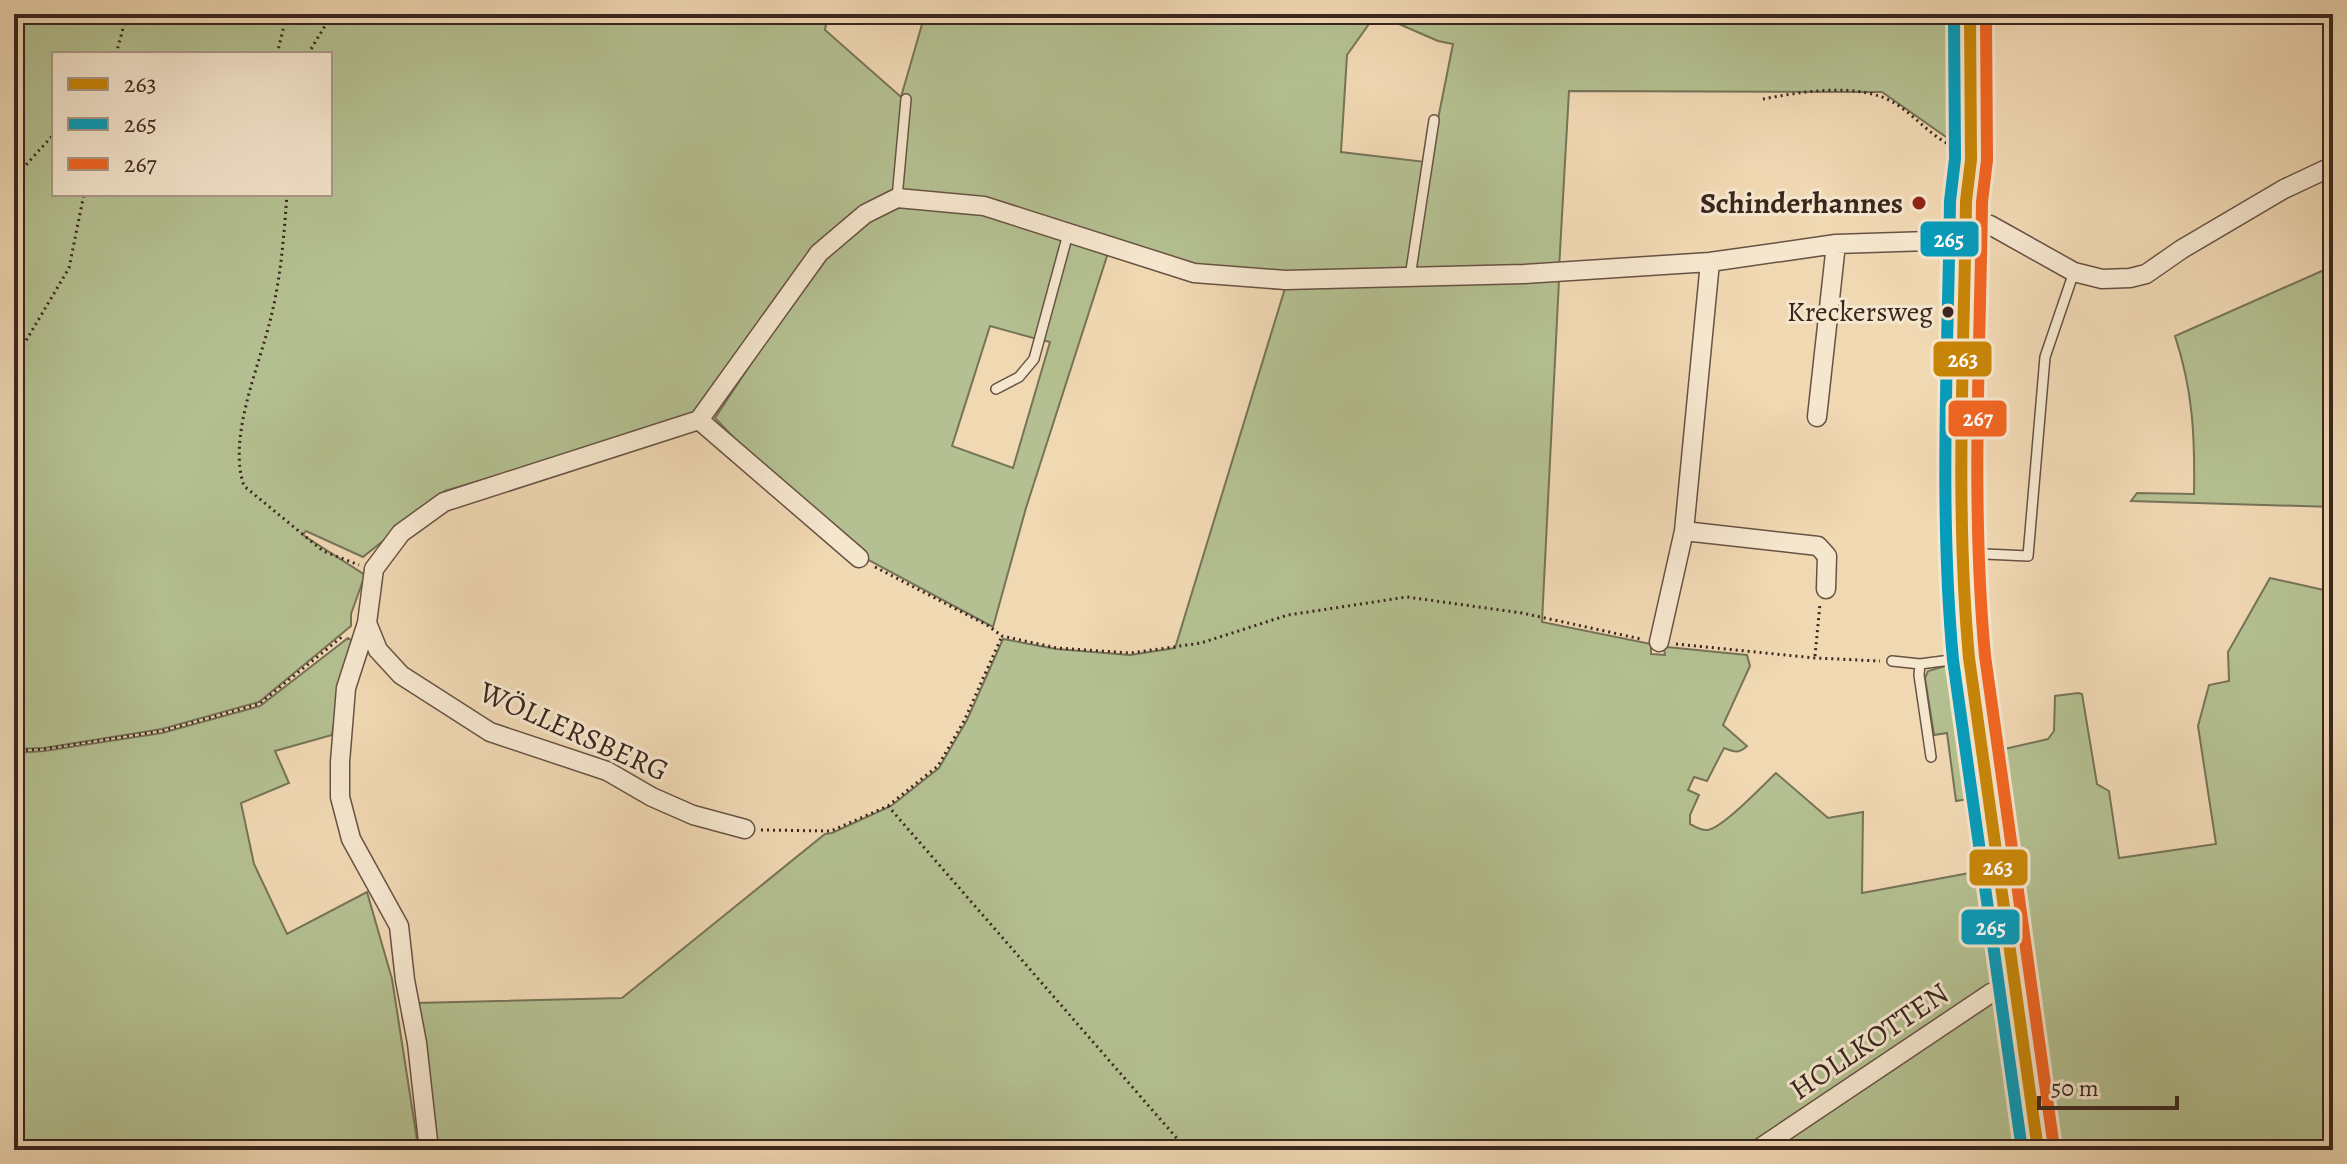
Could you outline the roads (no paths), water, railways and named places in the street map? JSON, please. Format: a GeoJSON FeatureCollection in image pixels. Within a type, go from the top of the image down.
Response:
{"type":"FeatureCollection","features":[{"type":"Feature","properties":{"kind":"main road"},"geometry":{"type":"LineString","coordinates":[[1970,14],[1961,553],[1969,658],[2038,1150]]}},
{"type":"Feature","properties":{"kind":"street"},"geometry":{"type":"LineString","coordinates":[[429,1150],[399,926],[351,839],[340,797],[346,688],[367,623],[374,569],[401,533],[444,502],[691,422],[819,253],[865,214],[897,198],[984,206],[1194,273],[1285,280],[1524,274],[1710,262],[1836,244],[1929,241],[1965,229],[1990,225],[2074,272],[2117,280],[2146,274],[2182,249],[2284,189],[2333,166]]}},
{"type":"Feature","properties":{"kind":"street"},"geometry":{"type":"LineString","coordinates":[[1817,417],[1836,244]]}},
{"type":"Feature","properties":{"kind":"street"},"geometry":{"type":"LineString","coordinates":[[1659,642],[1684,531],[1710,262]]}},
{"type":"Feature","properties":{"kind":"street"},"geometry":{"type":"LineString","coordinates":[[691,422],[859,558]]}},
{"type":"Feature","properties":{"kind":"street"},"geometry":{"type":"LineString","coordinates":[[1684,531],[1818,546],[1827,556],[1826,589]]}},
{"type":"Feature","properties":{"kind":"street","name":"WÖLLERSBERG"},"geometry":{"type":"LineString","coordinates":[[367,623],[378,650],[401,675],[490,732],[607,771],[652,797],[693,815],[745,829]]}},
{"type":"Feature","properties":{"kind":"street","name":"HOLLKOTTEN"},"geometry":{"type":"LineString","coordinates":[[1757,1150],[1991,993],[2015,986]]}},
{"type":"Feature","properties":{"kind":"lane"},"geometry":{"type":"LineString","coordinates":[[897,198],[906,99]]}},
{"type":"Feature","properties":{"kind":"lane"},"geometry":{"type":"LineString","coordinates":[[1410,277],[1434,120]]}},
{"type":"Feature","properties":{"kind":"lane"},"geometry":{"type":"LineString","coordinates":[[996,389],[1019,377],[1034,359],[1068,234]]}},
{"type":"Feature","properties":{"kind":"lane"},"geometry":{"type":"LineString","coordinates":[[1961,553],[2028,556],[2045,357],[2074,272]]}},
{"type":"Feature","properties":{"kind":"lane"},"geometry":{"type":"LineString","coordinates":[[1892,661],[1920,664],[1969,658]]}},
{"type":"Feature","properties":{"kind":"lane"},"geometry":{"type":"LineString","coordinates":[[1920,664],[1931,757]]}},
{"type":"Feature","properties":{"kind":"place","name":"Schinderhannes"},"geometry":{"type":"Point","coordinates":[1919,203]}},
{"type":"Feature","properties":{"kind":"place","name":"Kreckersweg"},"geometry":{"type":"Point","coordinates":[1948,312]}}]}
